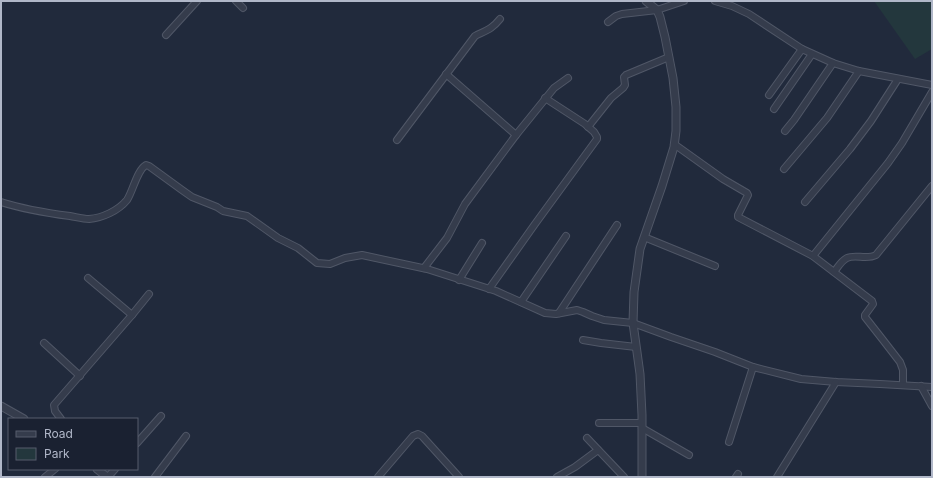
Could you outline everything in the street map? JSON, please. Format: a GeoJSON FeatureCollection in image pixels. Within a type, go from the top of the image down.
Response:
{"type":"FeatureCollection","features":[{"type":"Feature","properties":{"kind":"street"},"geometry":{"type":"LineString","coordinates":[[166,35],[197,1]]}},
{"type":"Feature","properties":{"kind":"street"},"geometry":{"type":"LineString","coordinates":[[236,1],[243,8]]}},
{"type":"Feature","properties":{"kind":"street"},"geometry":{"type":"LineString","coordinates":[[642,477],[640,374],[633,322],[634,292],[640,249],[662,186],[674,144],[676,131],[674,78],[660,17],[657,10],[646,1]]}},
{"type":"Feature","properties":{"kind":"street"},"geometry":{"type":"LineString","coordinates":[[608,22],[616,16],[622,14],[657,10],[684,1]]}},
{"type":"Feature","properties":{"kind":"street"},"geometry":{"type":"LineString","coordinates":[[715,1],[732,6],[749,14],[802,49],[833,63],[859,71],[932,85]]}},
{"type":"Feature","properties":{"kind":"street"},"geometry":{"type":"LineString","coordinates":[[397,140],[475,36],[494,26],[500,19]]}},
{"type":"Feature","properties":{"kind":"street"},"geometry":{"type":"LineString","coordinates":[[769,95],[802,49]]}},
{"type":"Feature","properties":{"kind":"street"},"geometry":{"type":"LineString","coordinates":[[774,109],[812,54]]}},
{"type":"Feature","properties":{"kind":"street"},"geometry":{"type":"LineString","coordinates":[[588,127],[612,98],[623,88],[624,77],[626,75],[669,57]]}},
{"type":"Feature","properties":{"kind":"street"},"geometry":{"type":"LineString","coordinates":[[785,131],[833,63]]}},
{"type":"Feature","properties":{"kind":"street"},"geometry":{"type":"LineString","coordinates":[[784,169],[826,118],[859,71]]}},
{"type":"Feature","properties":{"kind":"street"},"geometry":{"type":"LineString","coordinates":[[446,74],[516,135]]}},
{"type":"Feature","properties":{"kind":"street"},"geometry":{"type":"LineString","coordinates":[[424,268],[447,238],[465,204],[516,135],[554,88],[568,78]]}},
{"type":"Feature","properties":{"kind":"street"},"geometry":{"type":"LineString","coordinates":[[805,202],[850,149],[871,121],[898,79]]}},
{"type":"Feature","properties":{"kind":"street"},"geometry":{"type":"LineString","coordinates":[[813,256],[888,163],[902,143],[932,92]]}},
{"type":"Feature","properties":{"kind":"street"},"geometry":{"type":"LineString","coordinates":[[490,289],[534,224],[597,139],[594,132],[588,127],[545,98]]}},
{"type":"Feature","properties":{"kind":"street"},"geometry":{"type":"LineString","coordinates":[[674,144],[722,179],[747,193],[748,195],[738,217],[813,256],[872,301],[873,304],[865,317],[900,362],[903,370],[903,385]]}},
{"type":"Feature","properties":{"kind":"street"},"geometry":{"type":"LineString","coordinates":[[1,202],[13,206],[88,219],[105,215],[122,205],[127,199],[142,169],[146,165],[192,197],[228,212],[247,216],[278,238],[298,248],[317,263],[330,264],[345,258],[362,255],[424,268],[490,289],[545,313],[551,314],[577,310],[604,320],[633,322],[753,367],[802,379],[932,387]]}},
{"type":"Feature","properties":{"kind":"street"},"geometry":{"type":"LineString","coordinates":[[834,272],[840,263],[848,257],[872,257],[876,255],[932,186]]}},
{"type":"Feature","properties":{"kind":"street"},"geometry":{"type":"LineString","coordinates":[[559,313],[617,225]]}},
{"type":"Feature","properties":{"kind":"street"},"geometry":{"type":"LineString","coordinates":[[521,302],[566,236]]}},
{"type":"Feature","properties":{"kind":"street"},"geometry":{"type":"LineString","coordinates":[[644,236],[715,266]]}},
{"type":"Feature","properties":{"kind":"street"},"geometry":{"type":"LineString","coordinates":[[459,280],[482,243]]}},
{"type":"Feature","properties":{"kind":"street"},"geometry":{"type":"LineString","coordinates":[[88,278],[132,315]]}},
{"type":"Feature","properties":{"kind":"street"},"geometry":{"type":"LineString","coordinates":[[60,418],[55,411],[54,405],[149,294]]}},
{"type":"Feature","properties":{"kind":"street"},"geometry":{"type":"LineString","coordinates":[[583,340],[636,347]]}},
{"type":"Feature","properties":{"kind":"street"},"geometry":{"type":"LineString","coordinates":[[44,343],[80,376]]}},
{"type":"Feature","properties":{"kind":"street"},"geometry":{"type":"LineString","coordinates":[[729,442],[753,367]]}},
{"type":"Feature","properties":{"kind":"street"},"geometry":{"type":"LineString","coordinates":[[777,477],[836,382]]}},
{"type":"Feature","properties":{"kind":"street"},"geometry":{"type":"LineString","coordinates":[[921,386],[932,406]]}},
{"type":"Feature","properties":{"kind":"street"},"geometry":{"type":"LineString","coordinates":[[1,406],[22,418]]}},
{"type":"Feature","properties":{"kind":"street"},"geometry":{"type":"LineString","coordinates":[[138,442],[160,416]]}},
{"type":"Feature","properties":{"kind":"street"},"geometry":{"type":"LineString","coordinates":[[599,423],[642,426],[689,455]]}},
{"type":"Feature","properties":{"kind":"street"},"geometry":{"type":"LineString","coordinates":[[378,477],[413,436],[418,434],[422,436],[459,477]]}},
{"type":"Feature","properties":{"kind":"street"},"geometry":{"type":"LineString","coordinates":[[155,477],[186,436]]}},
{"type":"Feature","properties":{"kind":"street"},"geometry":{"type":"LineString","coordinates":[[587,438],[624,477]]}},
{"type":"Feature","properties":{"kind":"street"},"geometry":{"type":"LineString","coordinates":[[557,477],[575,467],[598,450]]}},
{"type":"Feature","properties":{"kind":"street"},"geometry":{"type":"LineString","coordinates":[[45,477],[53,470]]}},
{"type":"Feature","properties":{"kind":"street"},"geometry":{"type":"LineString","coordinates":[[98,470],[107,477]]}},
{"type":"Feature","properties":{"kind":"green space"},"geometry":{"type":"Polygon","coordinates":[[[874,1],[932,1],[932,49],[915,59],[874,1]]]}}]}
